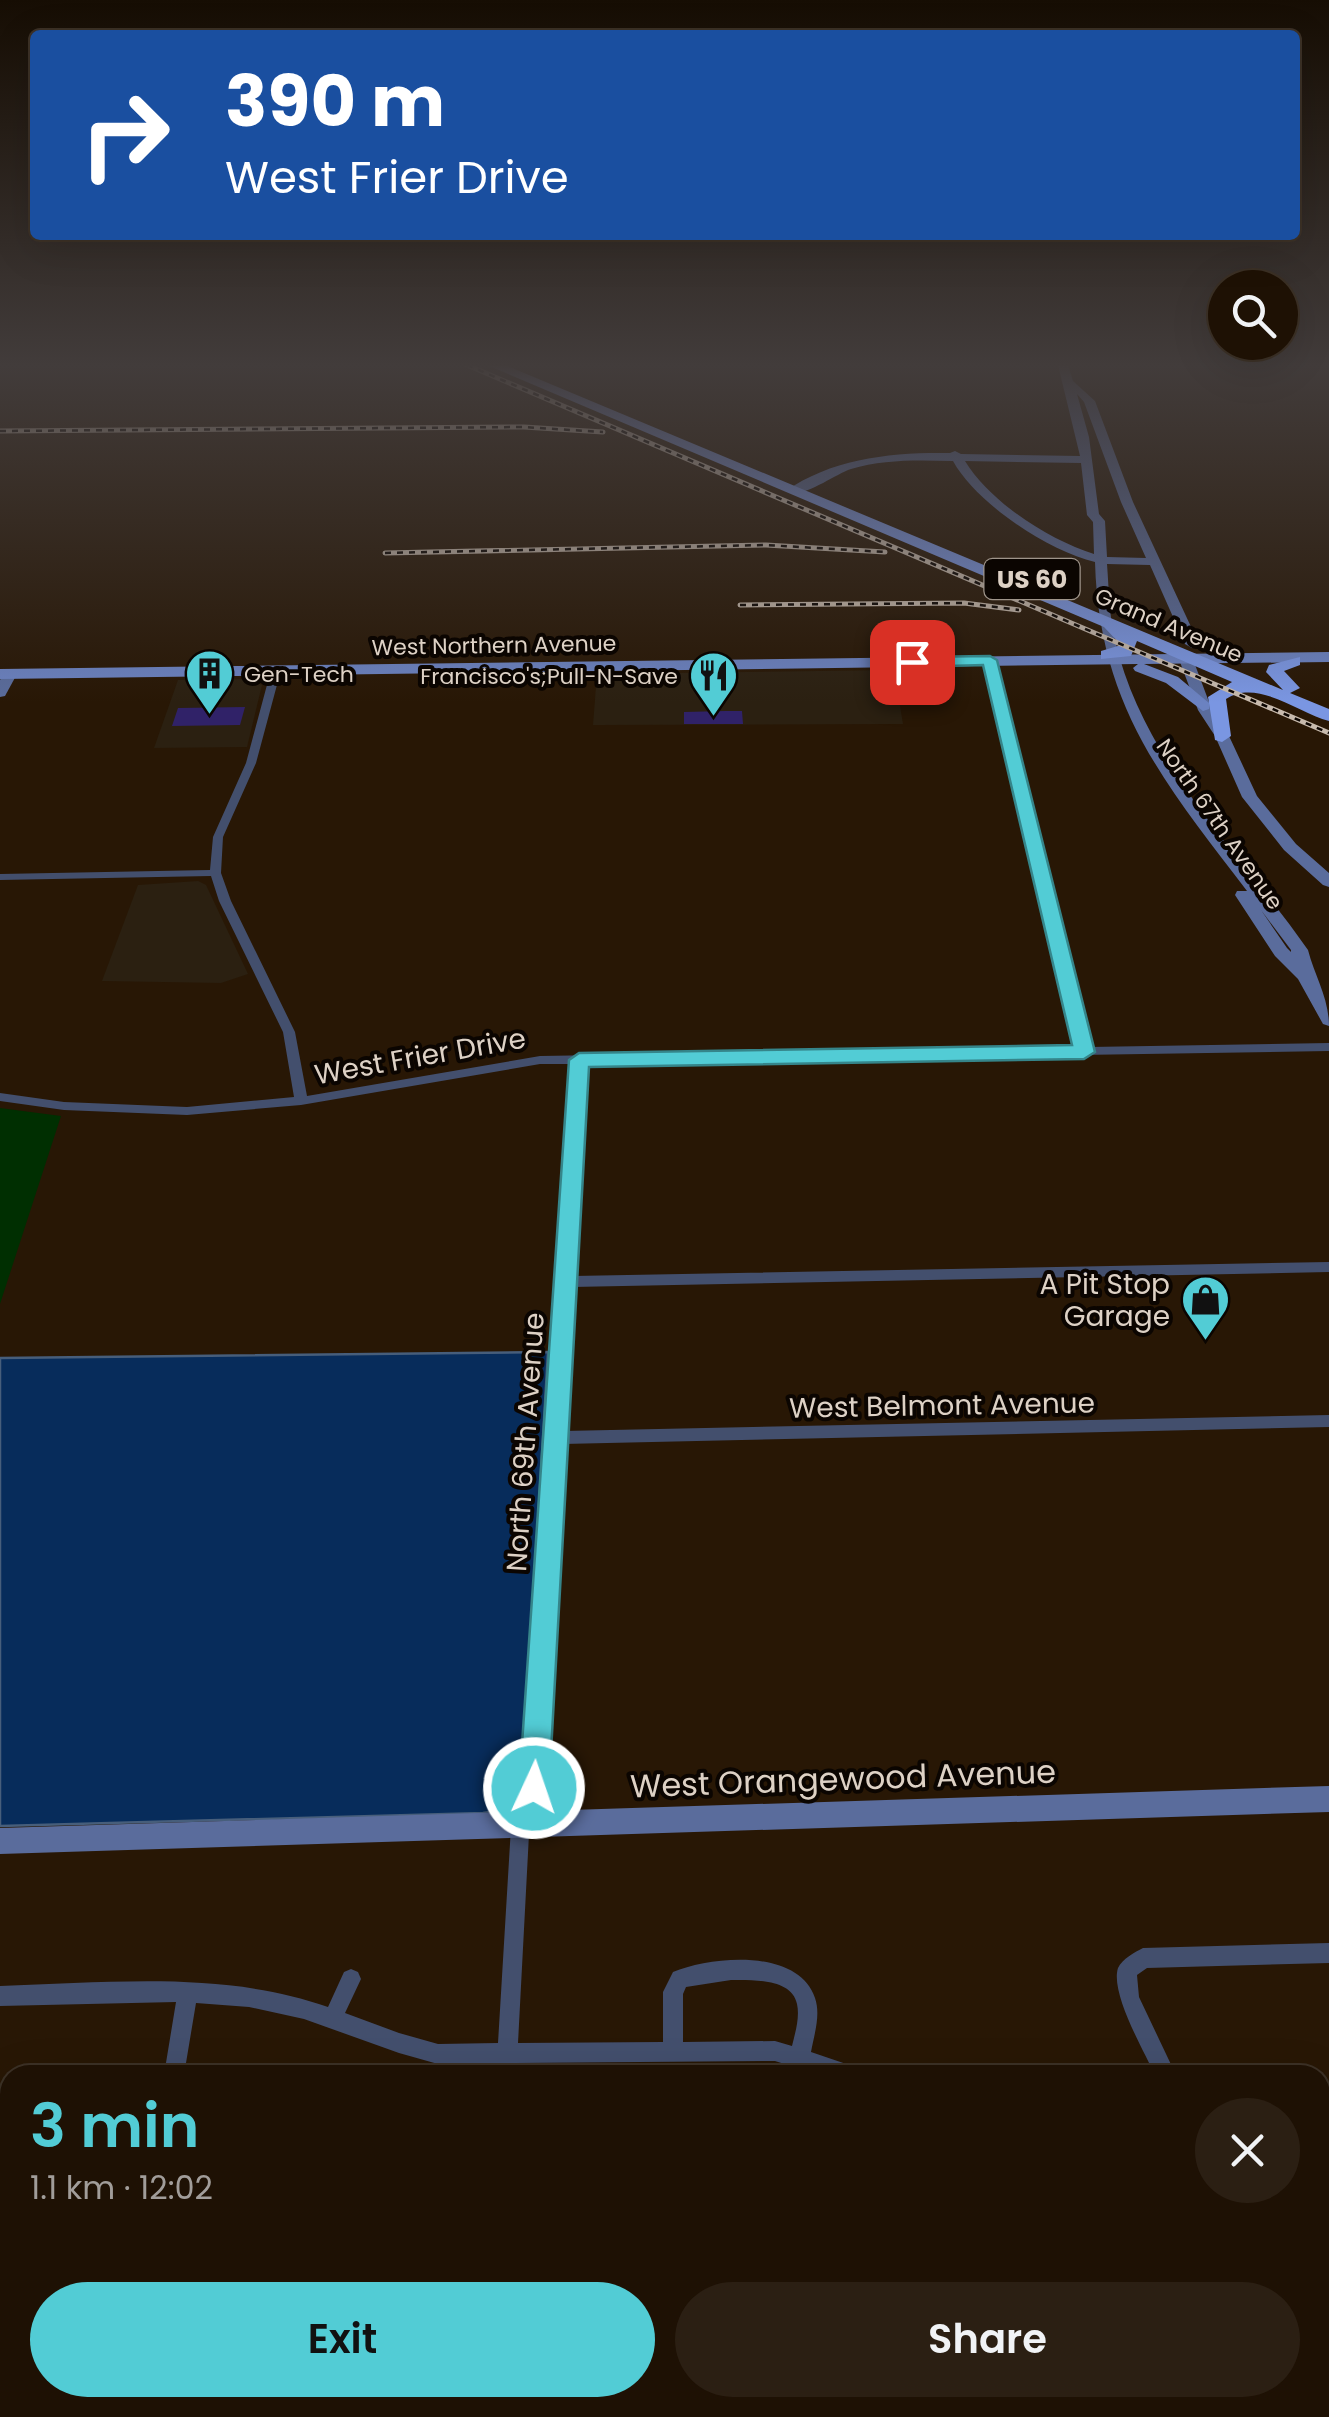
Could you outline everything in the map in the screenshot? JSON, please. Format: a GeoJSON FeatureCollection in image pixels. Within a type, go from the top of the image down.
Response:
{"type":"FeatureCollection","features":[{"type":"Feature","properties":{"kind":"highway","name":"Grand Avenue"},"geometry":{"type":"LineString","coordinates":[[774,478],[1193,660],[1239,666],[1329,704]]}},
{"type":"Feature","properties":{"kind":"highway","name":"Grand Avenue"},"geometry":{"type":"LineString","coordinates":[[798,488],[1329,716]]}},
{"type":"Feature","properties":{"kind":"highway"},"geometry":{"type":"LineString","coordinates":[[1095,618],[1130,641],[1125,652],[1107,655]]}},
{"type":"Feature","properties":{"kind":"highway"},"geometry":{"type":"LineString","coordinates":[[1291,688],[1275,672],[1278,665],[1294,661]]}},
{"type":"Feature","properties":{"kind":"highway"},"geometry":{"type":"LineString","coordinates":[[1222,736],[1217,702],[1220,694],[1237,687],[1267,690]]}},
{"type":"Feature","properties":{"kind":"main road"},"geometry":{"type":"LineString","coordinates":[[798,488],[823,478]]}},
{"type":"Feature","properties":{"kind":"main road"},"geometry":{"type":"LineString","coordinates":[[970,478],[1070,549],[1102,560],[1156,561]]}},
{"type":"Feature","properties":{"kind":"main road","name":"North 67th Avenue"},"geometry":{"type":"LineString","coordinates":[[1089,478],[1106,632],[1128,717],[1168,795],[1281,952],[1306,977],[1329,1020]]}},
{"type":"Feature","properties":{"kind":"main road","name":"North 67th Avenue"},"geometry":{"type":"LineString","coordinates":[[1118,478],[1142,548],[1156,561],[1193,660],[1203,706],[1222,736],[1250,797],[1290,848],[1329,882]]}},
{"type":"Feature","properties":{"kind":"main road","name":"West Northern Avenue"},"geometry":{"type":"LineString","coordinates":[[5,674],[1107,655],[1193,660]]}},
{"type":"Feature","properties":{"kind":"main road","name":"West Northern Avenue"},"geometry":{"type":"LineString","coordinates":[[990,660],[1088,664],[1329,657]]}},
{"type":"Feature","properties":{"kind":"main road","name":"West Northern Avenue"},"geometry":{"type":"LineString","coordinates":[[1239,666],[1329,657]]}},
{"type":"Feature","properties":{"kind":"main road"},"geometry":{"type":"LineString","coordinates":[[1088,664],[1158,673],[1183,687],[1203,706]]}},
{"type":"Feature","properties":{"kind":"main road"},"geometry":{"type":"LineString","coordinates":[[0,693],[5,674]]}},
{"type":"Feature","properties":{"kind":"main road","name":"West Orangewood Avenue"},"geometry":{"type":"LineString","coordinates":[[0,1841],[1329,1799]]}},
{"type":"Feature","properties":{"kind":"street"},"geometry":{"type":"LineString","coordinates":[[990,660],[1084,1052]]}},
{"type":"Feature","properties":{"kind":"street"},"geometry":{"type":"LineString","coordinates":[[276,670],[251,763],[218,837],[215,873],[224,902],[288,1032],[301,1101]]}},
{"type":"Feature","properties":{"kind":"street"},"geometry":{"type":"LineString","coordinates":[[0,877],[215,873]]}},
{"type":"Feature","properties":{"kind":"street","name":"West Frier Drive"},"geometry":{"type":"LineString","coordinates":[[0,1097],[64,1106],[157,1111],[301,1101],[503,1064],[1329,1047]]}},
{"type":"Feature","properties":{"kind":"street","name":"North 69th Avenue"},"geometry":{"type":"LineString","coordinates":[[506,2065],[556,1438],[579,1060]]}},
{"type":"Feature","properties":{"kind":"street"},"geometry":{"type":"LineString","coordinates":[[565,1282],[1329,1267]]}},
{"type":"Feature","properties":{"kind":"street","name":"West Belmont Avenue"},"geometry":{"type":"LineString","coordinates":[[556,1438],[1329,1421]]}},
{"type":"Feature","properties":{"kind":"street"},"geometry":{"type":"LineString","coordinates":[[1161,2065],[1129,1998],[1126,1970],[1143,1958],[1329,1954]]}},
{"type":"Feature","properties":{"kind":"street"},"geometry":{"type":"LineString","coordinates":[[673,2053],[673,1992],[680,1978],[700,1972],[780,1972],[796,1981],[807,2000],[801,2056]]}},
{"type":"Feature","properties":{"kind":"street"},"geometry":{"type":"LineString","coordinates":[[332,2020],[351,1979]]}},
{"type":"Feature","properties":{"kind":"street"},"geometry":{"type":"LineString","coordinates":[[0,1996],[188,1992],[288,2004],[390,2044],[500,2065]]}},
{"type":"Feature","properties":{"kind":"street"},"geometry":{"type":"LineString","coordinates":[[176,2065],[188,1992]]}},
{"type":"Feature","properties":{"kind":"street"},"geometry":{"type":"LineString","coordinates":[[519,2065],[673,2053],[775,2051],[825,2065]]}},
{"type":"Feature","properties":{"kind":"shaded area"},"geometry":{"type":"Polygon","coordinates":[[[894,670],[903,724],[593,725],[597,674],[894,670]]]}},
{"type":"Feature","properties":{"kind":"shaded area"},"geometry":{"type":"Polygon","coordinates":[[[249,679],[262,685],[247,747],[154,748],[178,680],[249,679]]]}},
{"type":"Feature","properties":{"kind":"shaded area"},"geometry":{"type":"Polygon","coordinates":[[[198,881],[206,885],[248,974],[221,983],[102,981],[138,885],[198,881]]]}},
{"type":"Feature","properties":{"kind":"green space"},"geometry":{"type":"Polygon","coordinates":[[[0,1108],[61,1116],[0,1304],[0,1108]]]}},
{"type":"Feature","properties":{"kind":"water"},"geometry":{"type":"Polygon","coordinates":[[[548,1352],[521,1807],[483,1813],[0,1826],[0,1358],[548,1352]]]}},
{"type":"Feature","properties":{"kind":"building","name":"Gen-Tech"},"geometry":{"type":"Polygon","coordinates":[[[245,707],[240,725],[172,726],[178,708],[245,707]]]}},
{"type":"Feature","properties":{"kind":"building","name":"Francisco's;Pull-N-Save"},"geometry":{"type":"Polygon","coordinates":[[[742,711],[743,724],[684,724],[684,712],[742,711]]]}},
{"type":"Feature","properties":{"kind":"railway"},"geometry":{"type":"LineString","coordinates":[[731,478],[1329,733]]}},
{"type":"Feature","properties":{"kind":"railway"},"geometry":{"type":"LineString","coordinates":[[385,553],[766,545],[885,552]]}},
{"type":"Feature","properties":{"kind":"railway"},"geometry":{"type":"LineString","coordinates":[[740,605],[964,603],[1019,610]]}},
{"type":"Feature","properties":{"kind":"place","name":"Gen-Tech"},"geometry":{"type":"Point","coordinates":[209,716]}},
{"type":"Feature","properties":{"kind":"place","name":"Francisco's;Pull-N-Save"},"geometry":{"type":"Point","coordinates":[713,718]}},
{"type":"Feature","properties":{"kind":"place","name":"A Pit Stop Garage"},"geometry":{"type":"Point","coordinates":[1205,1342]}},
{"type":"Feature","properties":{"kind":"route"},"geometry":{"type":"LineString","coordinates":[[534,1788],[579,1060],[1084,1052],[990,660],[912,662]]}}]}
